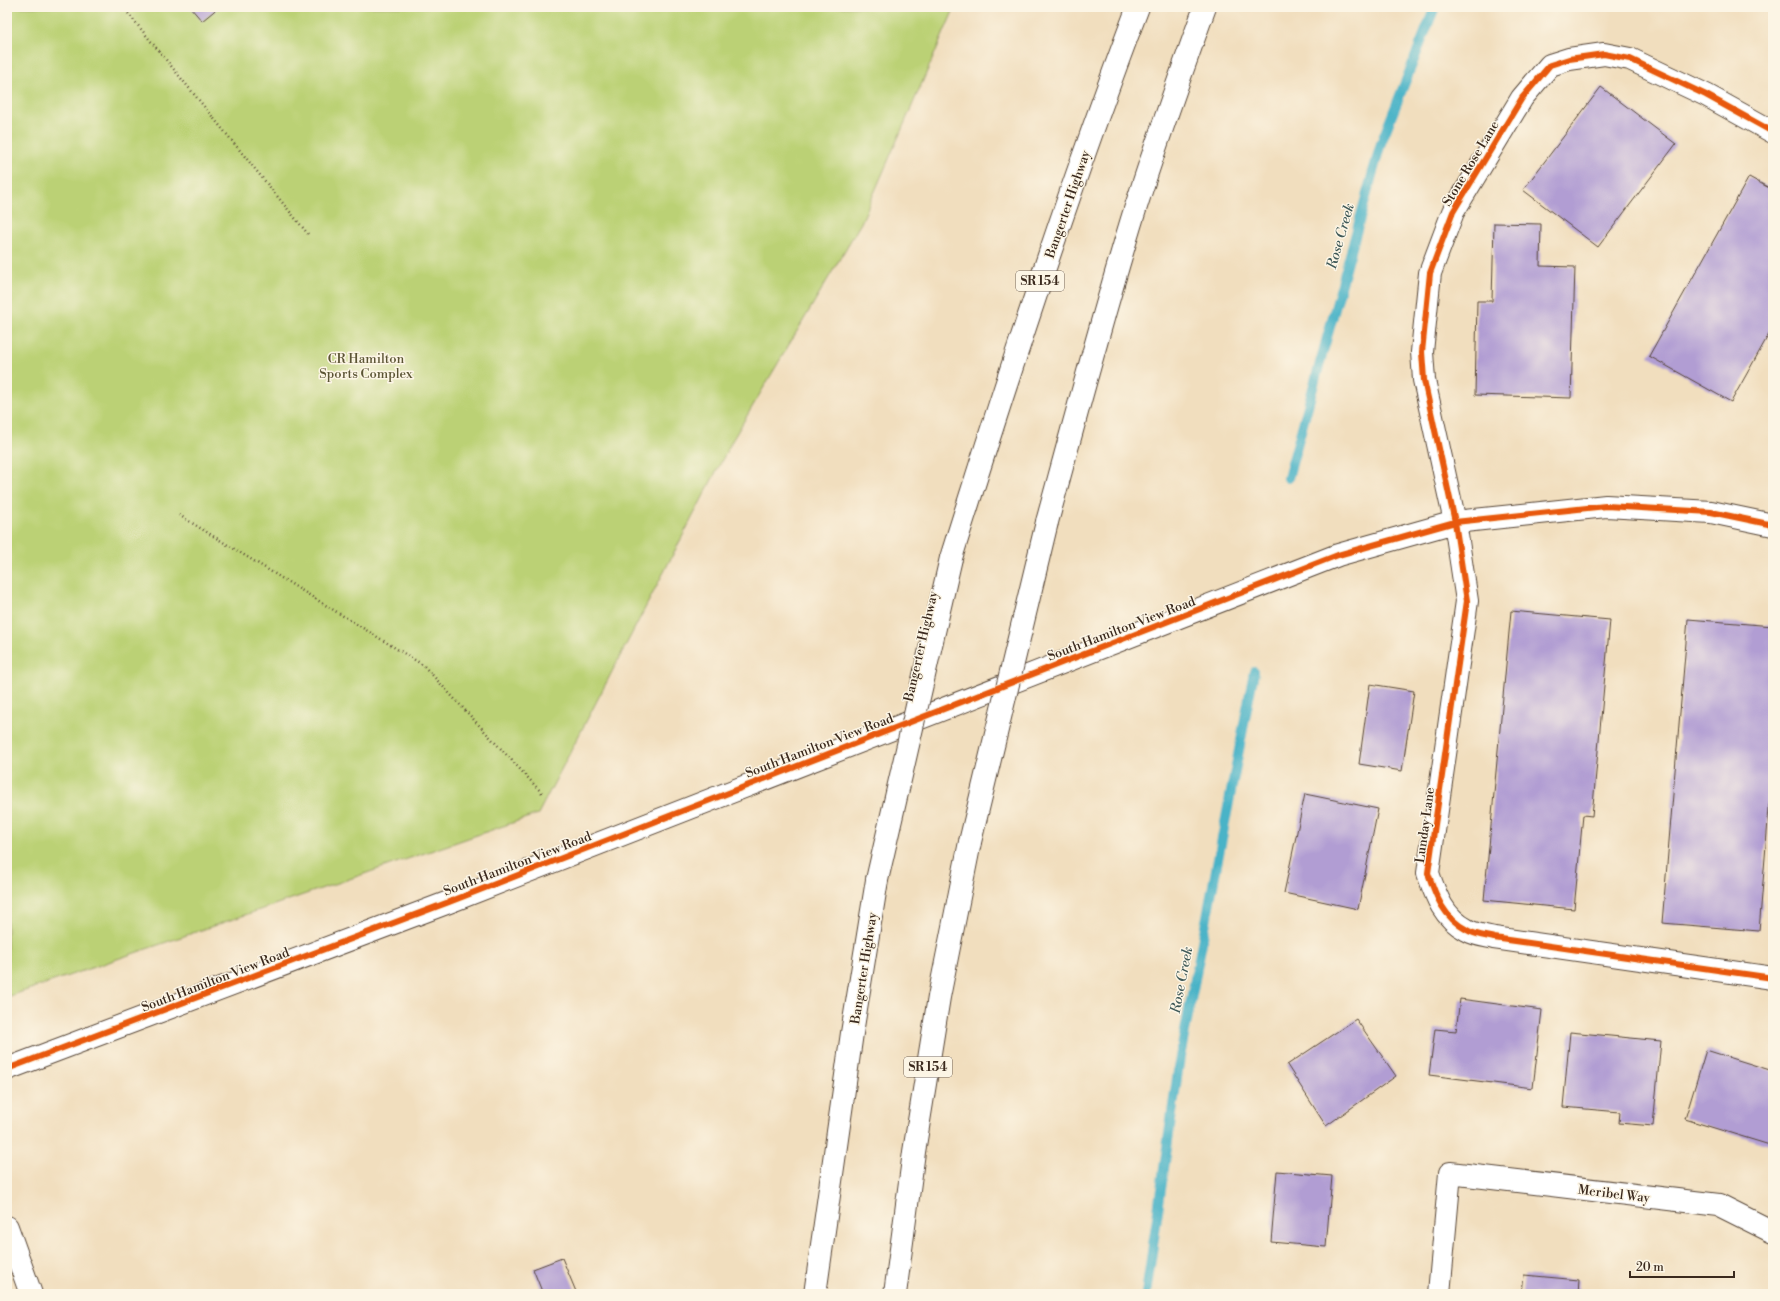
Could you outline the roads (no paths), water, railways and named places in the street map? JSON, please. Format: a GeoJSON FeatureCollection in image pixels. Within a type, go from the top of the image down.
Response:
{"type":"FeatureCollection","features":[{"type":"Feature","properties":{"kind":"main road","name":"Bangerter Highway"},"geometry":{"type":"LineString","coordinates":[[815,1294],[852,1033],[877,880],[951,558],[1002,396],[1053,242],[1138,7]]}},
{"type":"Feature","properties":{"kind":"main road","name":"SR 154"},"geometry":{"type":"LineString","coordinates":[[895,1294],[914,1152],[939,997],[970,842],[1047,522],[1094,349],[1134,215],[1177,84],[1205,7]]}},
{"type":"Feature","properties":{"kind":"main road","name":"Stone Rose Lane"},"geometry":{"type":"LineString","coordinates":[[1455,522],[1424,380],[1422,352],[1430,273],[1453,212],[1515,110],[1540,76],[1550,65],[1586,56],[1604,54],[1630,59],[1706,95],[1773,132]]}},
{"type":"Feature","properties":{"kind":"main road","name":"South Hamilton View Road"},"geometry":{"type":"LineString","coordinates":[[7,1069],[449,902],[1338,555],[1455,522],[1606,506],[1711,512],[1773,525]]}},
{"type":"Feature","properties":{"kind":"main road","name":"Lunday Lane"},"geometry":{"type":"LineString","coordinates":[[1455,522],[1466,601],[1428,873],[1436,897],[1448,916],[1468,931],[1494,938],[1773,978]]}},
{"type":"Feature","properties":{"kind":"main road","name":"Meribel Way"},"geometry":{"type":"LineString","coordinates":[[1439,1294],[1450,1173],[1719,1205],[1773,1232]]}},
{"type":"Feature","properties":{"kind":"main road"},"geometry":{"type":"LineString","coordinates":[[7,1227],[31,1294]]}},
{"type":"Feature","properties":{"kind":"waterway","name":"Rose Creek"},"geometry":{"type":"LineString","coordinates":[[1288,478],[1381,143],[1435,7]]}},
{"type":"Feature","properties":{"kind":"waterway","name":"Rose Creek"},"geometry":{"type":"LineString","coordinates":[[1146,1294],[1180,1057],[1254,672]]}},
{"type":"Feature","properties":{"kind":"park label","name":"CR Hamilton Sports Complex"},"geometry":{"type":"Point","coordinates":[366,366]}}]}
